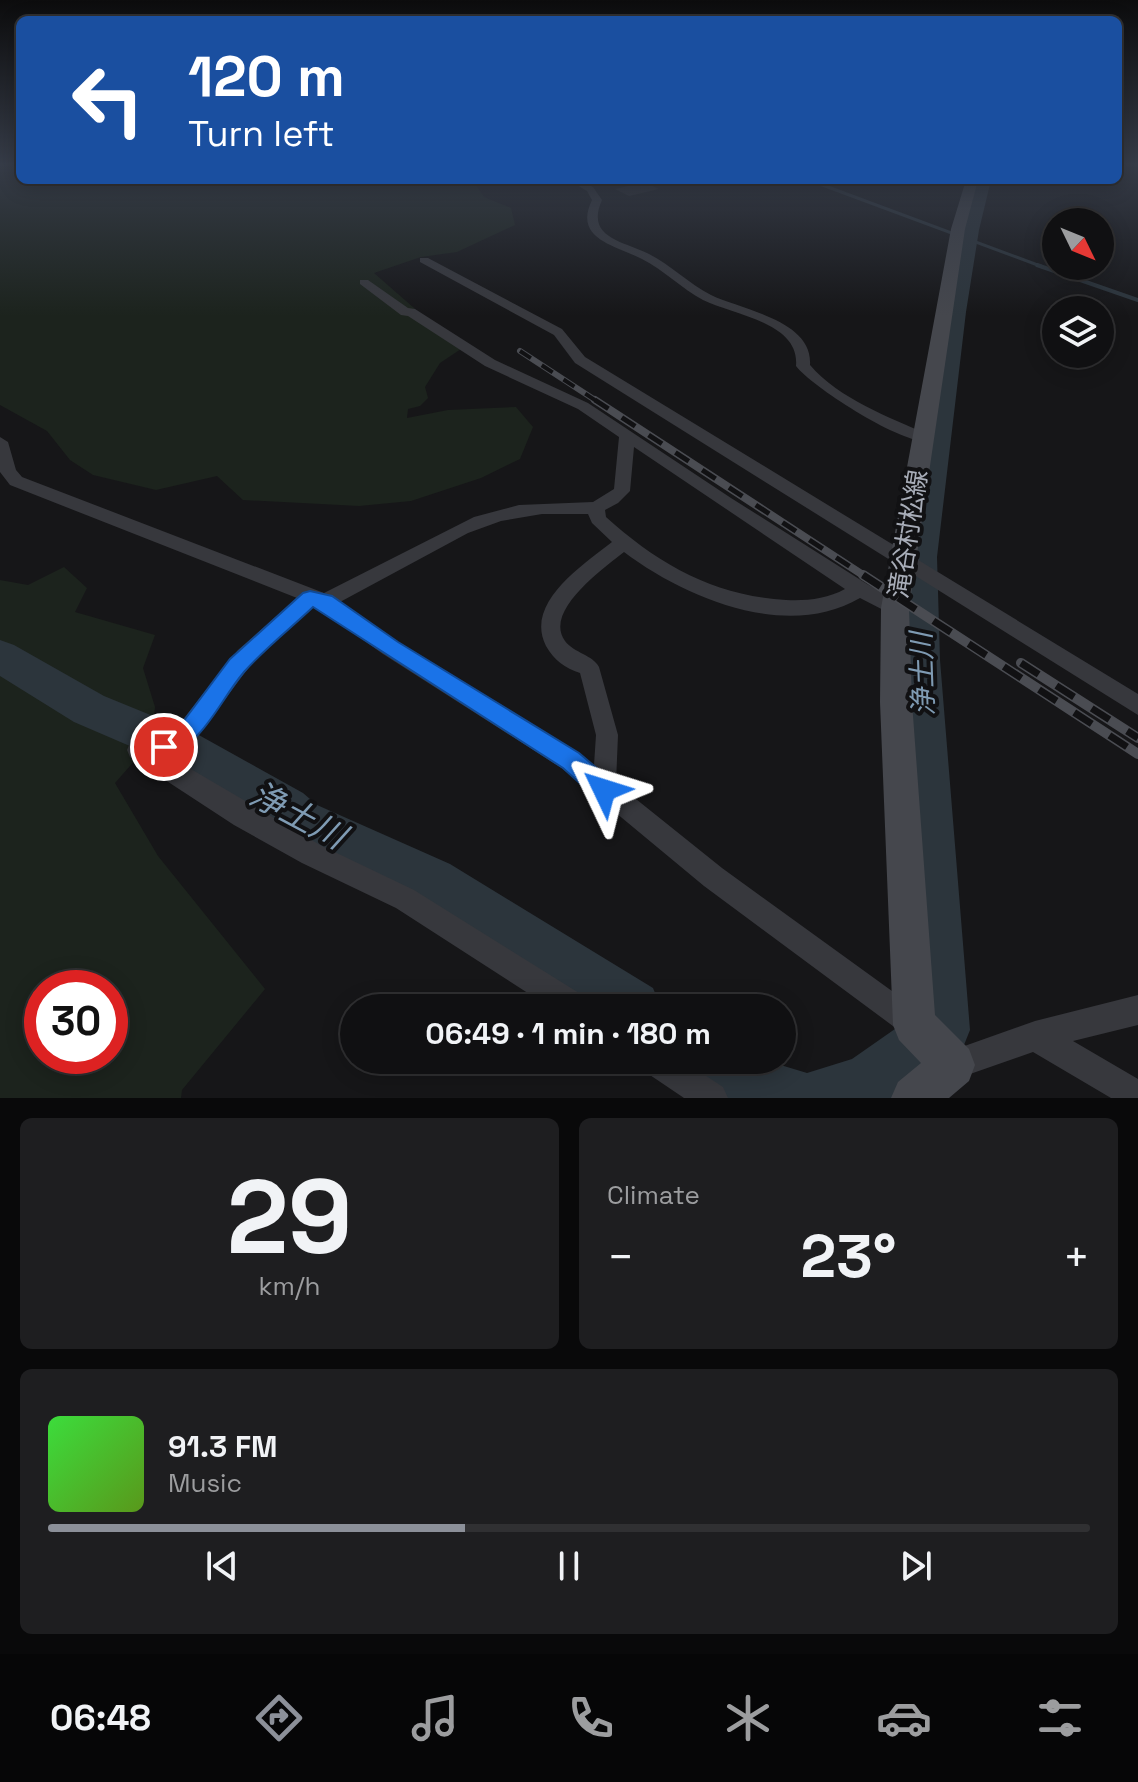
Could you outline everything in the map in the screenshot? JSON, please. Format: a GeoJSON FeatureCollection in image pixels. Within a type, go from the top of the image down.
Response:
{"type":"FeatureCollection","features":[{"type":"Feature","properties":{"kind":"main road","name":"滝谷村松線"},"geometry":{"type":"LineString","coordinates":[[914,1025],[896,702],[895,608],[963,214]]}},
{"type":"Feature","properties":{"kind":"main road"},"geometry":{"type":"LineString","coordinates":[[914,1025],[953,1065],[914,1098]]}},
{"type":"Feature","properties":{"kind":"street"},"geometry":{"type":"LineString","coordinates":[[590,214],[591,222],[607,241],[647,257],[707,297],[775,323],[797,342],[804,354],[803,366],[816,380],[874,414],[924,438]]}},
{"type":"Feature","properties":{"kind":"street"},"geometry":{"type":"LineString","coordinates":[[424,260],[558,332],[580,360],[1138,705]]}},
{"type":"Feature","properties":{"kind":"street"},"geometry":{"type":"LineString","coordinates":[[364,282],[405,312],[411,312],[490,363],[554,389],[860,589],[895,608]]}},
{"type":"Feature","properties":{"kind":"street"},"geometry":{"type":"LineString","coordinates":[[555,994],[405,899],[270,831],[138,750],[152,751],[164,747],[190,730],[237,665],[318,600],[448,533],[492,516],[543,508],[596,509],[622,491],[627,434]]}},
{"type":"Feature","properties":{"kind":"street"},"geometry":{"type":"LineString","coordinates":[[0,442],[8,472],[16,481],[318,600],[571,761],[713,877],[914,1025]]}},
{"type":"Feature","properties":{"kind":"street"},"geometry":{"type":"LineString","coordinates":[[596,509],[598,519],[624,543],[678,579],[739,600],[766,606],[801,606],[836,602],[860,589]]}},
{"type":"Feature","properties":{"kind":"street"},"geometry":{"type":"LineString","coordinates":[[604,790],[607,735],[589,667],[573,662],[551,641],[549,624],[558,603],[572,586],[624,543]]}},
{"type":"Feature","properties":{"kind":"street"},"geometry":{"type":"LineString","coordinates":[[953,1065],[1035,1036],[1138,1010]]}},
{"type":"Feature","properties":{"kind":"street"},"geometry":{"type":"LineString","coordinates":[[1035,1036],[1138,1096]]}},
{"type":"Feature","properties":{"kind":"street"},"geometry":{"type":"LineString","coordinates":[[676,1074],[712,1098]]}},
{"type":"Feature","properties":{"kind":"shaded area"},"geometry":{"type":"Polygon","coordinates":[[[0,214],[512,214],[515,225],[457,252],[421,257],[374,273],[461,349],[440,363],[425,387],[428,398],[420,406],[408,409],[407,418],[448,410],[516,407],[533,427],[520,459],[481,478],[411,501],[359,506],[243,500],[217,476],[156,490],[93,475],[70,460],[47,431],[0,405],[0,214]]]}},
{"type":"Feature","properties":{"kind":"shaded area"},"geometry":{"type":"Polygon","coordinates":[[[64,567],[87,588],[75,612],[155,635],[143,668],[155,707],[151,742],[115,783],[158,856],[265,989],[182,1090],[181,1098],[0,1098],[0,580],[28,585],[64,567]]]}},
{"type":"Feature","properties":{"kind":"waterway"},"geometry":{"type":"LineString","coordinates":[[901,214],[1042,267]]}},
{"type":"Feature","properties":{"kind":"waterway","name":"浄土川"},"geometry":{"type":"LineString","coordinates":[[819,1098],[866,1085],[942,1030],[920,660],[920,557],[954,312],[973,214]]}},
{"type":"Feature","properties":{"kind":"waterway"},"geometry":{"type":"LineString","coordinates":[[1037,265],[1138,300]]}},
{"type":"Feature","properties":{"kind":"waterway","name":"浄土川"},"geometry":{"type":"LineString","coordinates":[[0,656],[89,709],[182,748],[287,809],[301,821],[433,881],[611,994]]}},
{"type":"Feature","properties":{"kind":"waterway","name":"浄土川"},"geometry":{"type":"LineString","coordinates":[[734,1074],[756,1089],[795,1098]]}},
{"type":"Feature","properties":{"kind":"railway"},"geometry":{"type":"LineString","coordinates":[[520,351],[598,402]]}},
{"type":"Feature","properties":{"kind":"railway"},"geometry":{"type":"LineString","coordinates":[[595,400],[866,577]]}},
{"type":"Feature","properties":{"kind":"railway"},"geometry":{"type":"LineString","coordinates":[[863,575],[1138,754]]}},
{"type":"Feature","properties":{"kind":"railway"},"geometry":{"type":"LineString","coordinates":[[1021,663],[1138,738]]}},
{"type":"Feature","properties":{"kind":"route"},"geometry":{"type":"LineString","coordinates":[[164,747],[190,730],[237,665],[310,598],[326,602],[390,648],[571,761],[604,790]]}}]}
